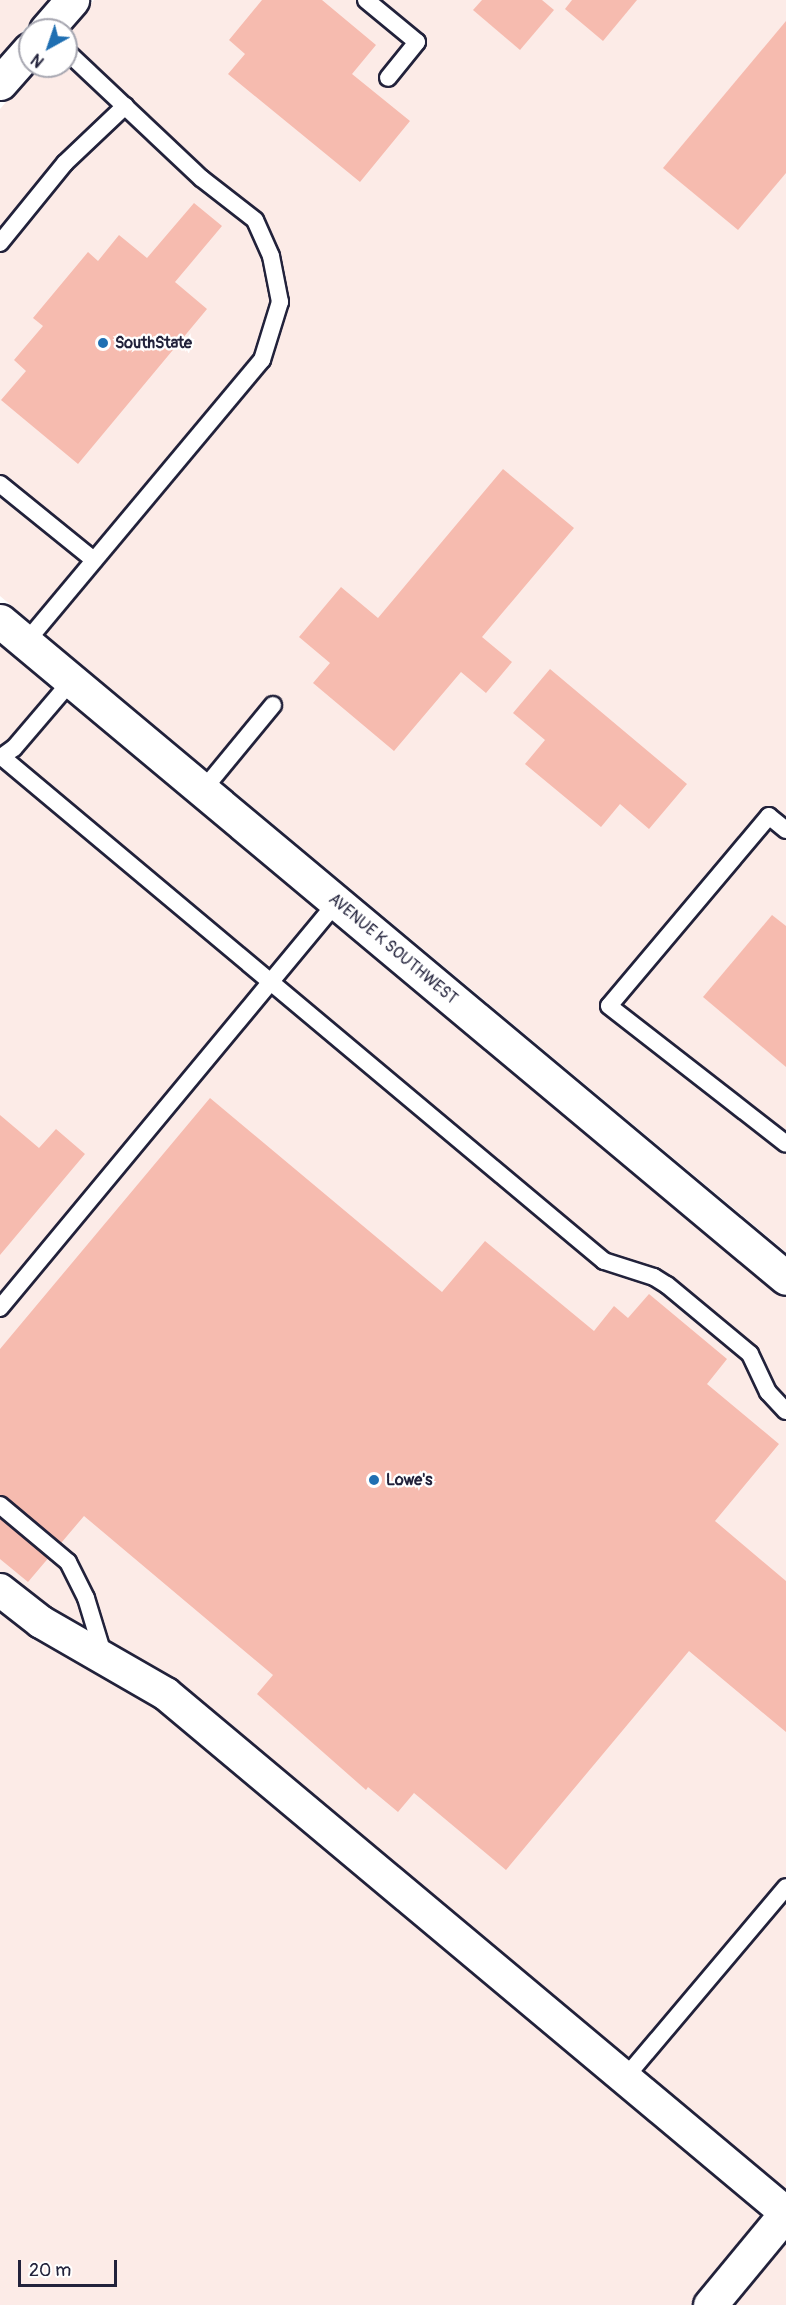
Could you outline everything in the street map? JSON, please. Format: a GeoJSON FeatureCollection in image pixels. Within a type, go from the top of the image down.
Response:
{"type":"FeatureCollection","features":[{"type":"Feature","properties":{"kind":"main road"},"geometry":{"type":"LineString","coordinates":[[0,82],[18,62]]}},
{"type":"Feature","properties":{"kind":"main road","name":"AVENUE K SOUTHWEST"},"geometry":{"type":"LineString","coordinates":[[0,621],[786,1278]]}},
{"type":"Feature","properties":{"kind":"main road"},"geometry":{"type":"LineString","coordinates":[[710,2305],[786,2213]]}},
{"type":"Feature","properties":{"kind":"street"},"geometry":{"type":"LineString","coordinates":[[0,1590],[40,1622],[104,1656],[166,1694],[786,2213]]}},
{"type":"Feature","properties":{"kind":"lane"},"geometry":{"type":"LineString","coordinates":[[366,0],[417,42],[388,78]]}},
{"type":"Feature","properties":{"kind":"lane"},"geometry":{"type":"LineString","coordinates":[[26,642],[262,360],[280,302],[271,256],[255,220],[201,178],[78,62]]}},
{"type":"Feature","properties":{"kind":"lane"},"geometry":{"type":"LineString","coordinates":[[0,243],[65,163],[125,106]]}},
{"type":"Feature","properties":{"kind":"lane"},"geometry":{"type":"LineString","coordinates":[[0,484],[94,560]]}},
{"type":"Feature","properties":{"kind":"lane"},"geometry":{"type":"LineString","coordinates":[[72,680],[1,757],[604,1262],[654,1277],[717,1326],[750,1354],[768,1392],[786,1411]]}},
{"type":"Feature","properties":{"kind":"lane"},"geometry":{"type":"LineString","coordinates":[[203,790],[273,705]]}},
{"type":"Feature","properties":{"kind":"lane"},"geometry":{"type":"LineString","coordinates":[[786,830],[770,816],[609,1006],[786,1144]]}},
{"type":"Feature","properties":{"kind":"lane"},"geometry":{"type":"LineString","coordinates":[[0,1308],[337,902]]}},
{"type":"Feature","properties":{"kind":"lane"},"geometry":{"type":"LineString","coordinates":[[0,1504],[68,1562],[86,1598],[104,1656]]}},
{"type":"Feature","properties":{"kind":"lane"},"geometry":{"type":"LineString","coordinates":[[624,2079],[786,1887]]}},
{"type":"Feature","properties":{"kind":"shaded area"},"geometry":{"type":"Polygon","coordinates":[[[0,0],[50,0],[34,18],[18,18],[18,36],[0,57],[0,0]]]}},
{"type":"Feature","properties":{"kind":"shaded area"},"geometry":{"type":"Polygon","coordinates":[[[94,0],[786,0],[786,1252],[0,596],[0,109],[27,78],[78,78],[78,19],[94,0]]]}},
{"type":"Feature","properties":{"kind":"shaded area"},"geometry":{"type":"Polygon","coordinates":[[[0,621],[786,1277],[786,2305],[0,2305],[0,621]]]}},
{"type":"Feature","properties":{"kind":"building"},"geometry":{"type":"Polygon","coordinates":[[[262,0],[322,0],[376,45],[352,74],[410,121],[360,182],[228,74],[245,54],[229,40],[262,0]]]}},
{"type":"Feature","properties":{"kind":"building"},"geometry":{"type":"Polygon","coordinates":[[[482,0],[542,0],[554,10],[520,50],[473,10],[482,0]]]}},
{"type":"Feature","properties":{"kind":"building"},"geometry":{"type":"Polygon","coordinates":[[[572,0],[637,0],[603,41],[565,9],[572,0]]]}},
{"type":"Feature","properties":{"kind":"building"},"geometry":{"type":"Polygon","coordinates":[[[786,21],[786,173],[738,230],[663,168],[786,21]]]}},
{"type":"Feature","properties":{"kind":"building","name":"SouthState"},"geometry":{"type":"Polygon","coordinates":[[[194,203],[222,226],[175,282],[207,309],[78,464],[1,400],[26,371],[14,360],[43,326],[33,318],[88,252],[98,261],[119,235],[147,258],[194,203]]]}},
{"type":"Feature","properties":{"kind":"building"},"geometry":{"type":"Polygon","coordinates":[[[503,469],[574,528],[482,637],[512,662],[486,693],[461,672],[394,751],[313,683],[330,663],[299,637],[341,587],[378,618],[503,469]]]}},
{"type":"Feature","properties":{"kind":"building"},"geometry":{"type":"Polygon","coordinates":[[[550,669],[687,784],[649,829],[620,804],[601,827],[525,764],[545,740],[513,713],[550,669]]]}},
{"type":"Feature","properties":{"kind":"building"},"geometry":{"type":"Polygon","coordinates":[[[772,915],[786,926],[786,1067],[703,997],[772,915]]]}},
{"type":"Feature","properties":{"kind":"building","name":"Lowe's"},"geometry":{"type":"Polygon","coordinates":[[[210,1098],[442,1292],[485,1241],[594,1331],[614,1306],[628,1318],[649,1294],[727,1359],[707,1384],[779,1444],[715,1521],[786,1581],[786,1732],[689,1651],[506,1870],[414,1793],[398,1812],[368,1787],[366,1790],[257,1694],[273,1675],[84,1516],[28,1582],[0,1559],[0,1349],[210,1098]]]}},
{"type":"Feature","properties":{"kind":"building"},"geometry":{"type":"Polygon","coordinates":[[[0,1115],[39,1148],[56,1129],[85,1154],[0,1255],[0,1115]]]}},
{"type":"Feature","properties":{"kind":"place","name":"SouthState"},"geometry":{"type":"Point","coordinates":[103,343]}},
{"type":"Feature","properties":{"kind":"place","name":"Lowe's"},"geometry":{"type":"Point","coordinates":[374,1480]}}]}
